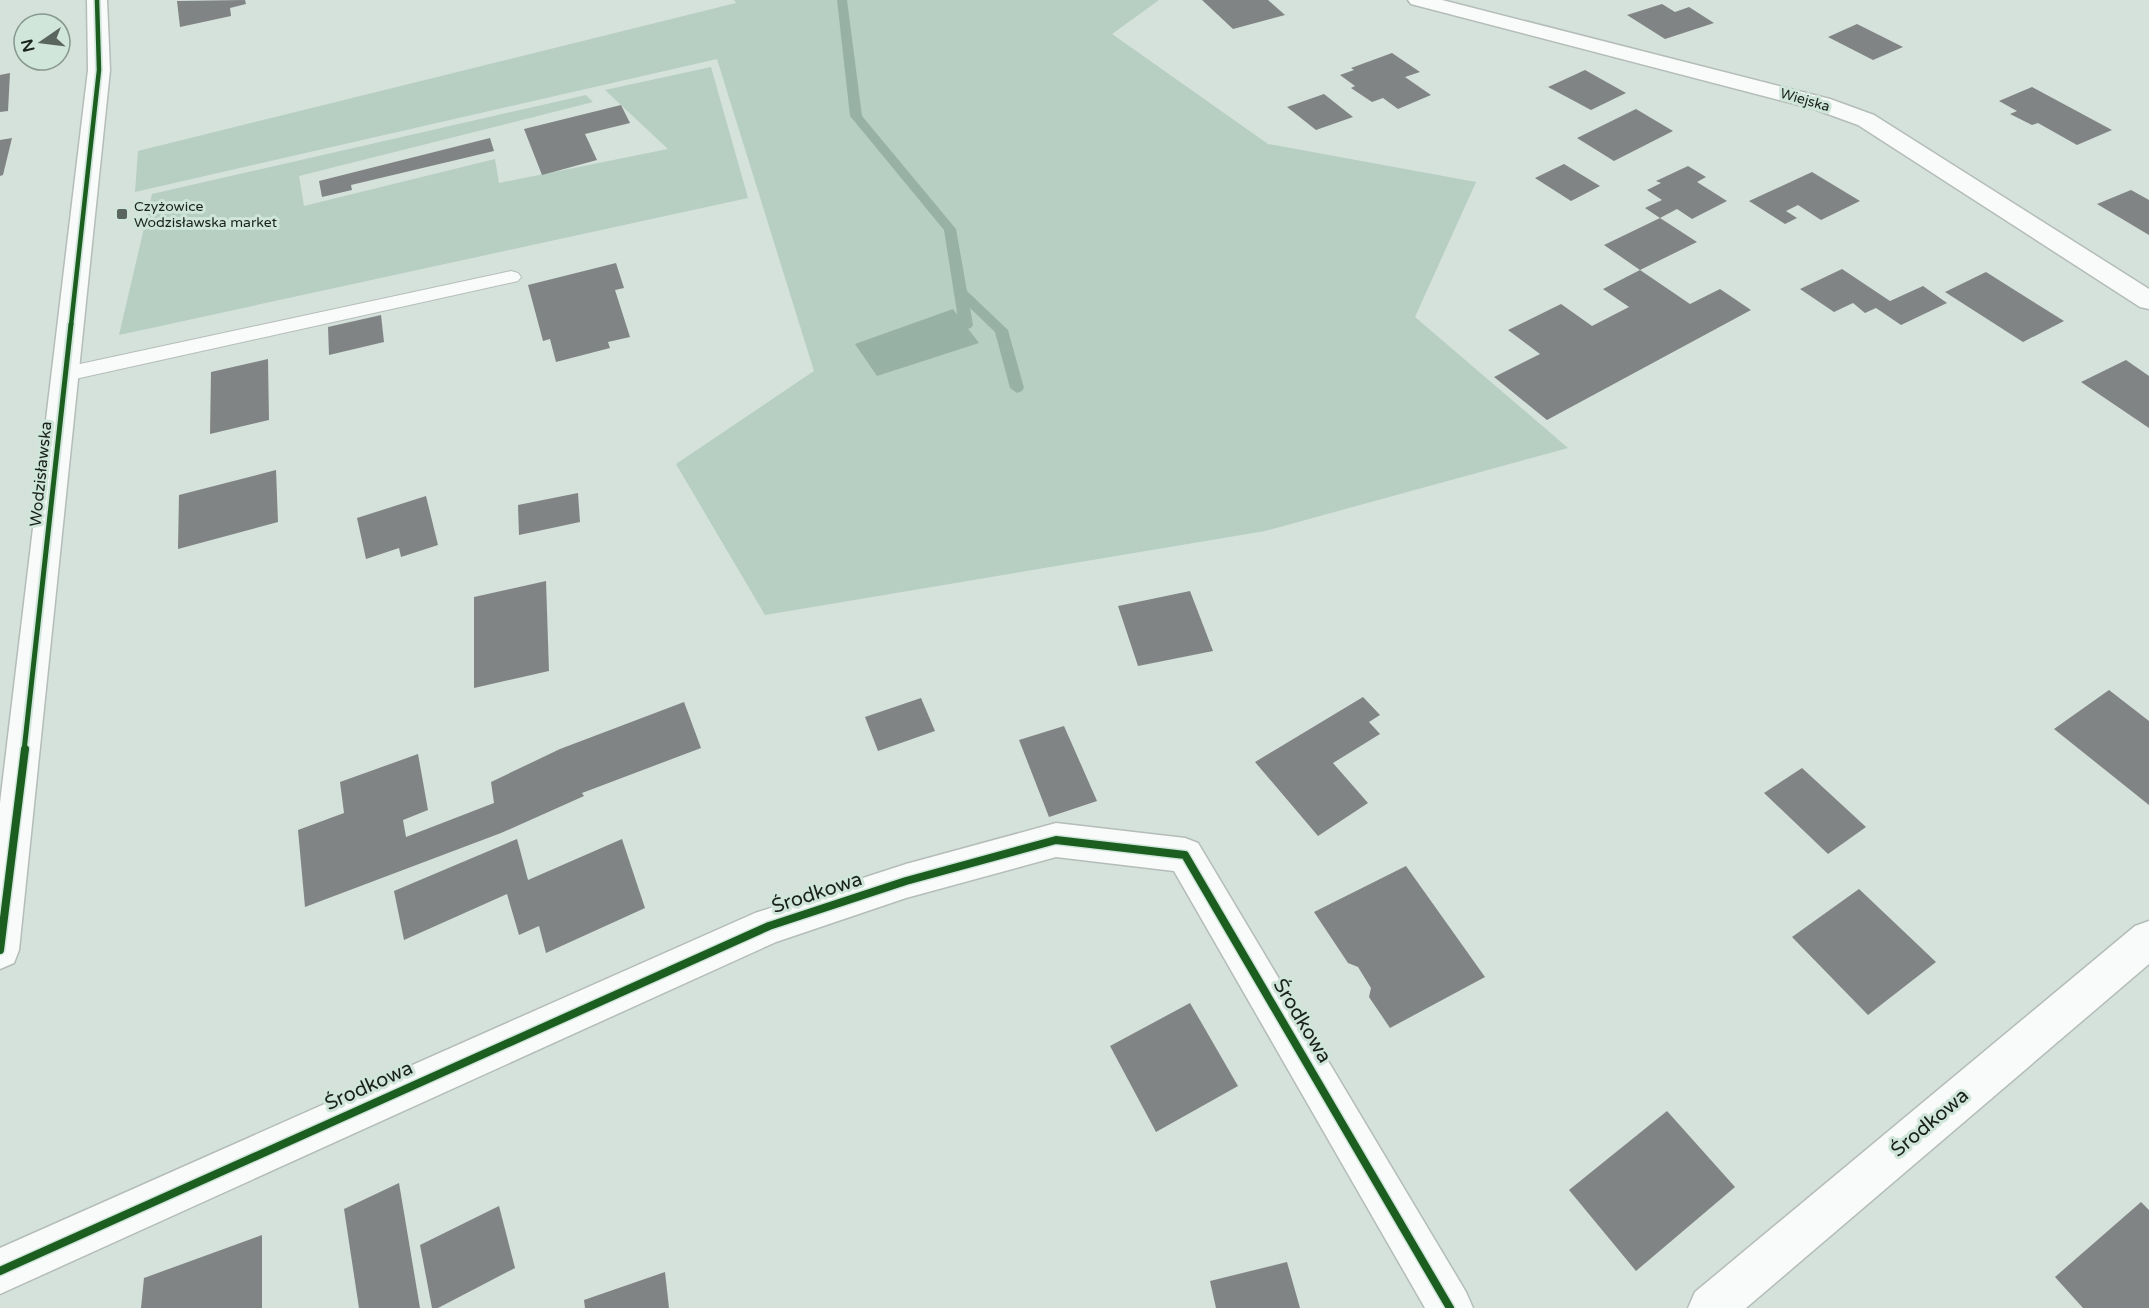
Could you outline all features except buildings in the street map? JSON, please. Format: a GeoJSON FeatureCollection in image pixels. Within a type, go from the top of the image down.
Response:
{"type":"FeatureCollection","features":[{"type":"Feature","properties":{"kind":"street","name":"Wodzisławska"},"geometry":{"type":"LineString","coordinates":[[0,950],[12,755],[66,374],[99,70],[97,0]]}},
{"type":"Feature","properties":{"kind":"street","name":"Wiejska"},"geometry":{"type":"LineString","coordinates":[[1418,0],[1822,104],[1866,120],[2149,301]]}},
{"type":"Feature","properties":{"kind":"street","name":"Środkowa"},"geometry":{"type":"LineString","coordinates":[[0,1271],[770,926],[906,881],[1056,840],[1185,855],[1453,1308]]}},
{"type":"Feature","properties":{"kind":"street","name":"Środkowa"},"geometry":{"type":"LineString","coordinates":[[1711,1308],[2149,939]]}},
{"type":"Feature","properties":{"kind":"lane"},"geometry":{"type":"LineString","coordinates":[[66,374],[511,277]]}},
{"type":"Feature","properties":{"kind":"shaded area"},"geometry":{"type":"Polygon","coordinates":[[[734,0],[1159,0],[1112,34],[1268,144],[1476,182],[1415,317],[1568,448],[1265,531],[765,615],[676,464],[814,371],[717,59],[135,192],[138,151],[736,3],[734,0]]]}},
{"type":"Feature","properties":{"kind":"shaded area"},"geometry":{"type":"Polygon","coordinates":[[[711,67],[748,198],[119,335],[152,194],[586,95],[593,102],[299,176],[304,206],[495,159],[499,183],[668,149],[605,90],[711,67]]]}},
{"type":"Feature","properties":{"kind":"shaded area"},"geometry":{"type":"Polygon","coordinates":[[[953,309],[979,343],[877,376],[855,344],[953,309]]]}},
{"type":"Feature","properties":{"kind":"waterway"},"geometry":{"type":"LineString","coordinates":[[842,0],[856,116],[950,229],[966,325]]}},
{"type":"Feature","properties":{"kind":"waterway"},"geometry":{"type":"LineString","coordinates":[[961,293],[1001,330],[1017,388]]}},
{"type":"Feature","properties":{"kind":"cycle path"},"geometry":{"type":"LineString","coordinates":[[0,950],[24,754],[99,70],[97,0]]}},
{"type":"Feature","properties":{"kind":"cycle path"},"geometry":{"type":"LineString","coordinates":[[0,1271],[769,926],[906,881],[1056,840],[1185,855],[1450,1308]]}},
{"type":"Feature","properties":{"kind":"place","name":"Czyżowice Wodzisławska market"},"geometry":{"type":"Point","coordinates":[122,214]}}]}
